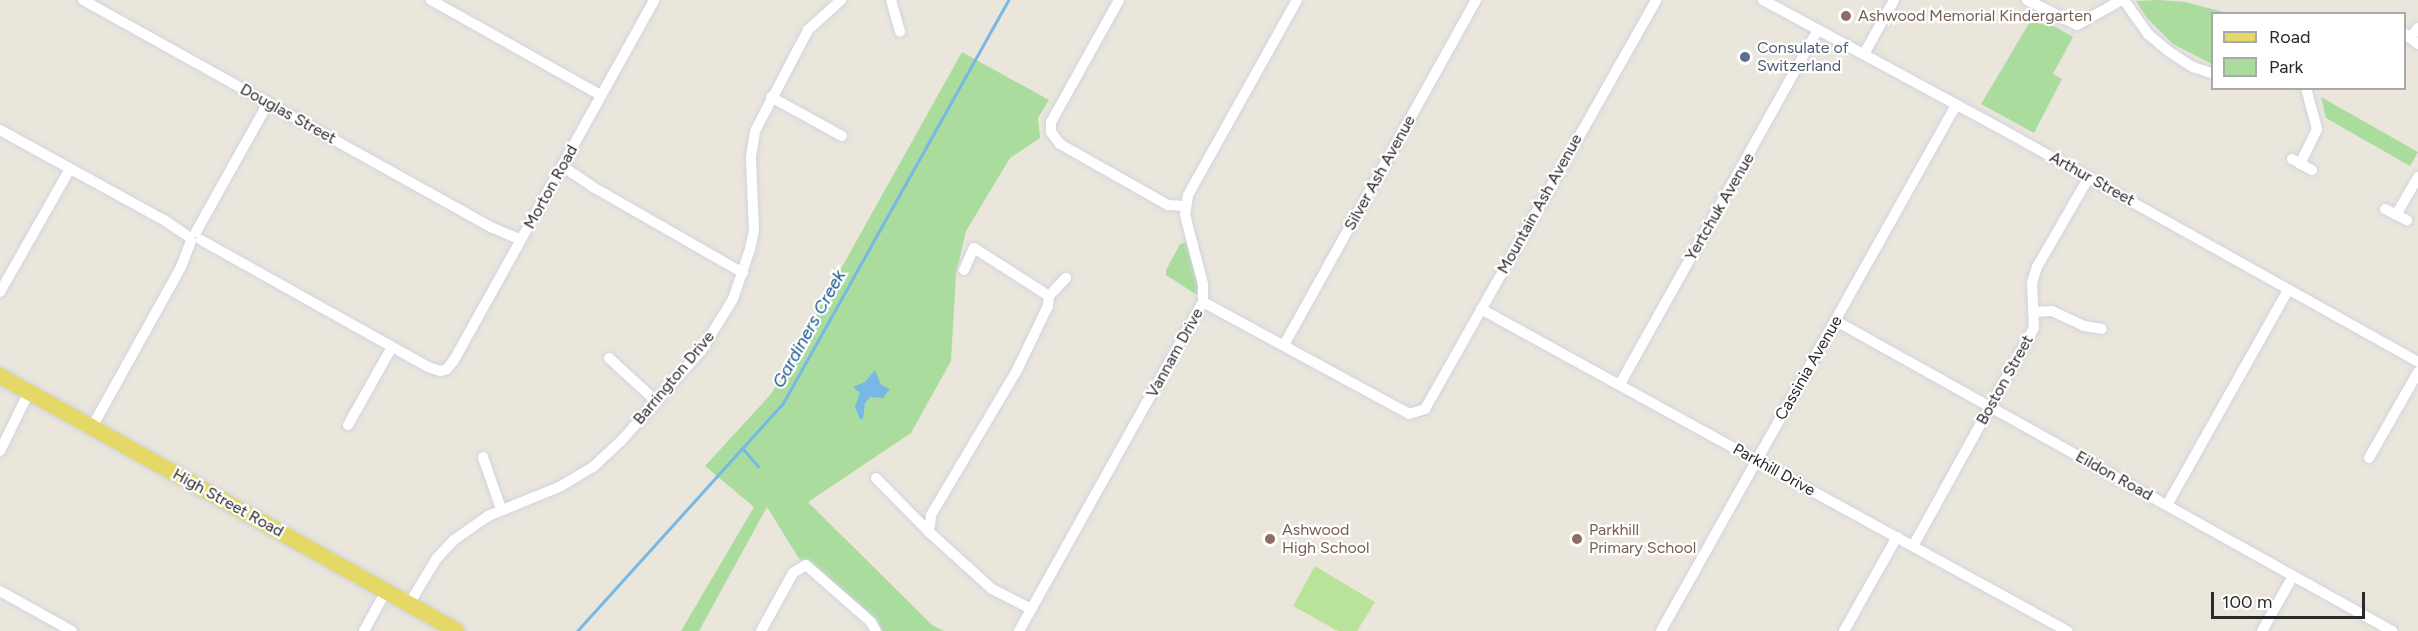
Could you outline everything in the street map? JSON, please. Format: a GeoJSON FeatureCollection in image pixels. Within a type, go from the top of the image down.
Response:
{"type":"FeatureCollection","features":[{"type":"Feature","properties":{"kind":"main road","name":"High Street Road"},"geometry":{"type":"LineString","coordinates":[[0,376],[457,631]]}},
{"type":"Feature","properties":{"kind":"street","name":"Douglas Street"},"geometry":{"type":"LineString","coordinates":[[83,0],[520,242]]}},
{"type":"Feature","properties":{"kind":"street"},"geometry":{"type":"LineString","coordinates":[[431,0],[600,95]]}},
{"type":"Feature","properties":{"kind":"street","name":"Morton Road"},"geometry":{"type":"LineString","coordinates":[[392,347],[428,368],[444,370],[454,360],[654,0]]}},
{"type":"Feature","properties":{"kind":"street","name":"Barrington Drive"},"geometry":{"type":"LineString","coordinates":[[409,604],[427,573],[446,548],[476,523],[501,509],[561,486],[593,467],[609,453],[691,363],[714,332],[733,298],[744,269],[754,230],[750,157],[755,131],[808,30],[841,0]]}},
{"type":"Feature","properties":{"kind":"street"},"geometry":{"type":"LineString","coordinates":[[891,0],[900,32]]}},
{"type":"Feature","properties":{"kind":"street"},"geometry":{"type":"LineString","coordinates":[[1119,0],[1051,122],[1052,132],[1060,144],[1168,205],[1185,206],[1188,195],[1297,0]]}},
{"type":"Feature","properties":{"kind":"street","name":"Silver Ash Avenue"},"geometry":{"type":"LineString","coordinates":[[1284,345],[1476,0]]}},
{"type":"Feature","properties":{"kind":"street","name":"Mountain Ash Avenue"},"geometry":{"type":"LineString","coordinates":[[1284,345],[1409,414],[1425,409],[1656,0]]}},
{"type":"Feature","properties":{"kind":"street","name":"Arthur Street"},"geometry":{"type":"LineString","coordinates":[[1763,0],[2089,177],[2418,362]]}},
{"type":"Feature","properties":{"kind":"street"},"geometry":{"type":"LineString","coordinates":[[1864,54],[1894,0]]}},
{"type":"Feature","properties":{"kind":"street"},"geometry":{"type":"LineString","coordinates":[[2027,0],[2077,26],[2123,0],[2148,34],[2168,51],[2193,67],[2211,73]]}},
{"type":"Feature","properties":{"kind":"street"},"geometry":{"type":"LineString","coordinates":[[2411,38],[2418,28]]}},
{"type":"Feature","properties":{"kind":"street","name":"Yertchuk Avenue"},"geometry":{"type":"LineString","coordinates":[[1620,384],[1818,29]]}},
{"type":"Feature","properties":{"kind":"street"},"geometry":{"type":"LineString","coordinates":[[2307,90],[2317,129],[2296,161],[2312,170]]}},
{"type":"Feature","properties":{"kind":"street"},"geometry":{"type":"LineString","coordinates":[[771,97],[842,136]]}},
{"type":"Feature","properties":{"kind":"street"},"geometry":{"type":"LineString","coordinates":[[92,427],[181,267],[268,103]]}},
{"type":"Feature","properties":{"kind":"street","name":"Cassinia Avenue"},"geometry":{"type":"LineString","coordinates":[[1660,631],[1956,105]]}},
{"type":"Feature","properties":{"kind":"street"},"geometry":{"type":"LineString","coordinates":[[0,130],[392,347],[348,425]]}},
{"type":"Feature","properties":{"kind":"street"},"geometry":{"type":"LineString","coordinates":[[0,292],[69,169]]}},
{"type":"Feature","properties":{"kind":"street"},"geometry":{"type":"LineString","coordinates":[[561,169],[711,254],[744,269]]}},
{"type":"Feature","properties":{"kind":"street","name":"Boston Street"},"geometry":{"type":"LineString","coordinates":[[1913,546],[2034,328],[2032,283],[2037,267],[2089,177]]}},
{"type":"Feature","properties":{"kind":"street"},"geometry":{"type":"LineString","coordinates":[[2396,215],[2418,177]]}},
{"type":"Feature","properties":{"kind":"street","name":"Vannam Drive"},"geometry":{"type":"LineString","coordinates":[[1019,631],[1203,302],[1203,284],[1185,206]]}},
{"type":"Feature","properties":{"kind":"street"},"geometry":{"type":"LineString","coordinates":[[2385,209],[2408,220]]}},
{"type":"Feature","properties":{"kind":"street"},"geometry":{"type":"LineString","coordinates":[[964,270],[974,248],[1049,296]]}},
{"type":"Feature","properties":{"kind":"street"},"geometry":{"type":"LineString","coordinates":[[929,532],[931,515],[1017,370],[1048,306],[1049,296],[1066,278]]}},
{"type":"Feature","properties":{"kind":"street"},"geometry":{"type":"LineString","coordinates":[[2167,505],[2288,290]]}},
{"type":"Feature","properties":{"kind":"street"},"geometry":{"type":"LineString","coordinates":[[1203,302],[1284,345]]}},
{"type":"Feature","properties":{"kind":"street","name":"Parkhill Drive"},"geometry":{"type":"LineString","coordinates":[[1481,309],[2067,631]]}},
{"type":"Feature","properties":{"kind":"street"},"geometry":{"type":"LineString","coordinates":[[2033,312],[2052,311],[2084,326],[2102,329]]}},
{"type":"Feature","properties":{"kind":"street","name":"Eildon Road"},"geometry":{"type":"LineString","coordinates":[[1836,321],[2391,631]]}},
{"type":"Feature","properties":{"kind":"street"},"geometry":{"type":"LineString","coordinates":[[609,358],[656,401]]}},
{"type":"Feature","properties":{"kind":"street"},"geometry":{"type":"LineString","coordinates":[[2369,458],[2418,372]]}},
{"type":"Feature","properties":{"kind":"street"},"geometry":{"type":"LineString","coordinates":[[0,451],[32,394]]}},
{"type":"Feature","properties":{"kind":"street"},"geometry":{"type":"LineString","coordinates":[[483,457],[501,509]]}},
{"type":"Feature","properties":{"kind":"street"},"geometry":{"type":"LineString","coordinates":[[876,478],[929,532],[992,589],[1031,609]]}},
{"type":"Feature","properties":{"kind":"street"},"geometry":{"type":"LineString","coordinates":[[1844,631],[1897,537]]}},
{"type":"Feature","properties":{"kind":"street"},"geometry":{"type":"LineString","coordinates":[[761,631],[793,573],[806,565],[871,622],[876,631]]}},
{"type":"Feature","properties":{"kind":"street"},"geometry":{"type":"LineString","coordinates":[[2262,631],[2293,576]]}},
{"type":"Feature","properties":{"kind":"street"},"geometry":{"type":"LineString","coordinates":[[0,591],[72,631]]}},
{"type":"Feature","properties":{"kind":"street"},"geometry":{"type":"LineString","coordinates":[[364,631],[386,591]]}},
{"type":"Feature","properties":{"kind":"street"},"geometry":{"type":"LineString","coordinates":[[2042,631],[2049,621]]}},
{"type":"Feature","properties":{"kind":"green space"},"geometry":{"type":"Polygon","coordinates":[[[2136,1],[2185,2],[2223,12],[2211,12],[2211,63],[2173,44],[2147,18],[2136,1]]]}},
{"type":"Feature","properties":{"kind":"green space"},"geometry":{"type":"Polygon","coordinates":[[[2034,15],[2073,37],[2053,74],[2062,79],[2034,133],[1981,104],[2034,15]]]}},
{"type":"Feature","properties":{"kind":"green space"},"geometry":{"type":"Polygon","coordinates":[[[962,52],[1049,100],[1038,118],[1040,138],[1010,158],[966,231],[956,274],[951,361],[911,433],[808,502],[932,625],[944,631],[883,631],[798,557],[767,507],[699,631],[681,631],[754,507],[705,466],[771,394],[962,52]]]}},
{"type":"Feature","properties":{"kind":"green space"},"geometry":{"type":"Polygon","coordinates":[[[2321,97],[2418,152],[2410,166],[2326,118],[2321,97]]]}},
{"type":"Feature","properties":{"kind":"green space"},"geometry":{"type":"Polygon","coordinates":[[[1186,242],[1198,284],[1197,295],[1166,275],[1166,270],[1180,244],[1186,242]]]}},
{"type":"Feature","properties":{"kind":"green space"},"geometry":{"type":"Polygon","coordinates":[[[1315,566],[1375,602],[1357,631],[1338,631],[1293,606],[1315,566]]]}},
{"type":"Feature","properties":{"kind":"water"},"geometry":{"type":"Polygon","coordinates":[[[875,370],[881,385],[890,389],[883,398],[870,397],[865,403],[863,419],[860,419],[855,407],[860,393],[853,387],[865,382],[875,370]]]}},
{"type":"Feature","properties":{"kind":"waterway","name":"Gardiners Creek"},"geometry":{"type":"LineString","coordinates":[[577,631],[783,403],[1008,0]]}},
{"type":"Feature","properties":{"kind":"waterway"},"geometry":{"type":"LineString","coordinates":[[743,449],[758,466]]}},
{"type":"Feature","properties":{"kind":"place","name":"Ashwood Memorial Kindergarten"},"geometry":{"type":"Point","coordinates":[1846,16]}},
{"type":"Feature","properties":{"kind":"place","name":"Consulate of Switzerland"},"geometry":{"type":"Point","coordinates":[1745,57]}},
{"type":"Feature","properties":{"kind":"place","name":"Ashwood High School"},"geometry":{"type":"Point","coordinates":[1270,539]}},
{"type":"Feature","properties":{"kind":"place","name":"Parkhill Primary School"},"geometry":{"type":"Point","coordinates":[1577,539]}}]}
